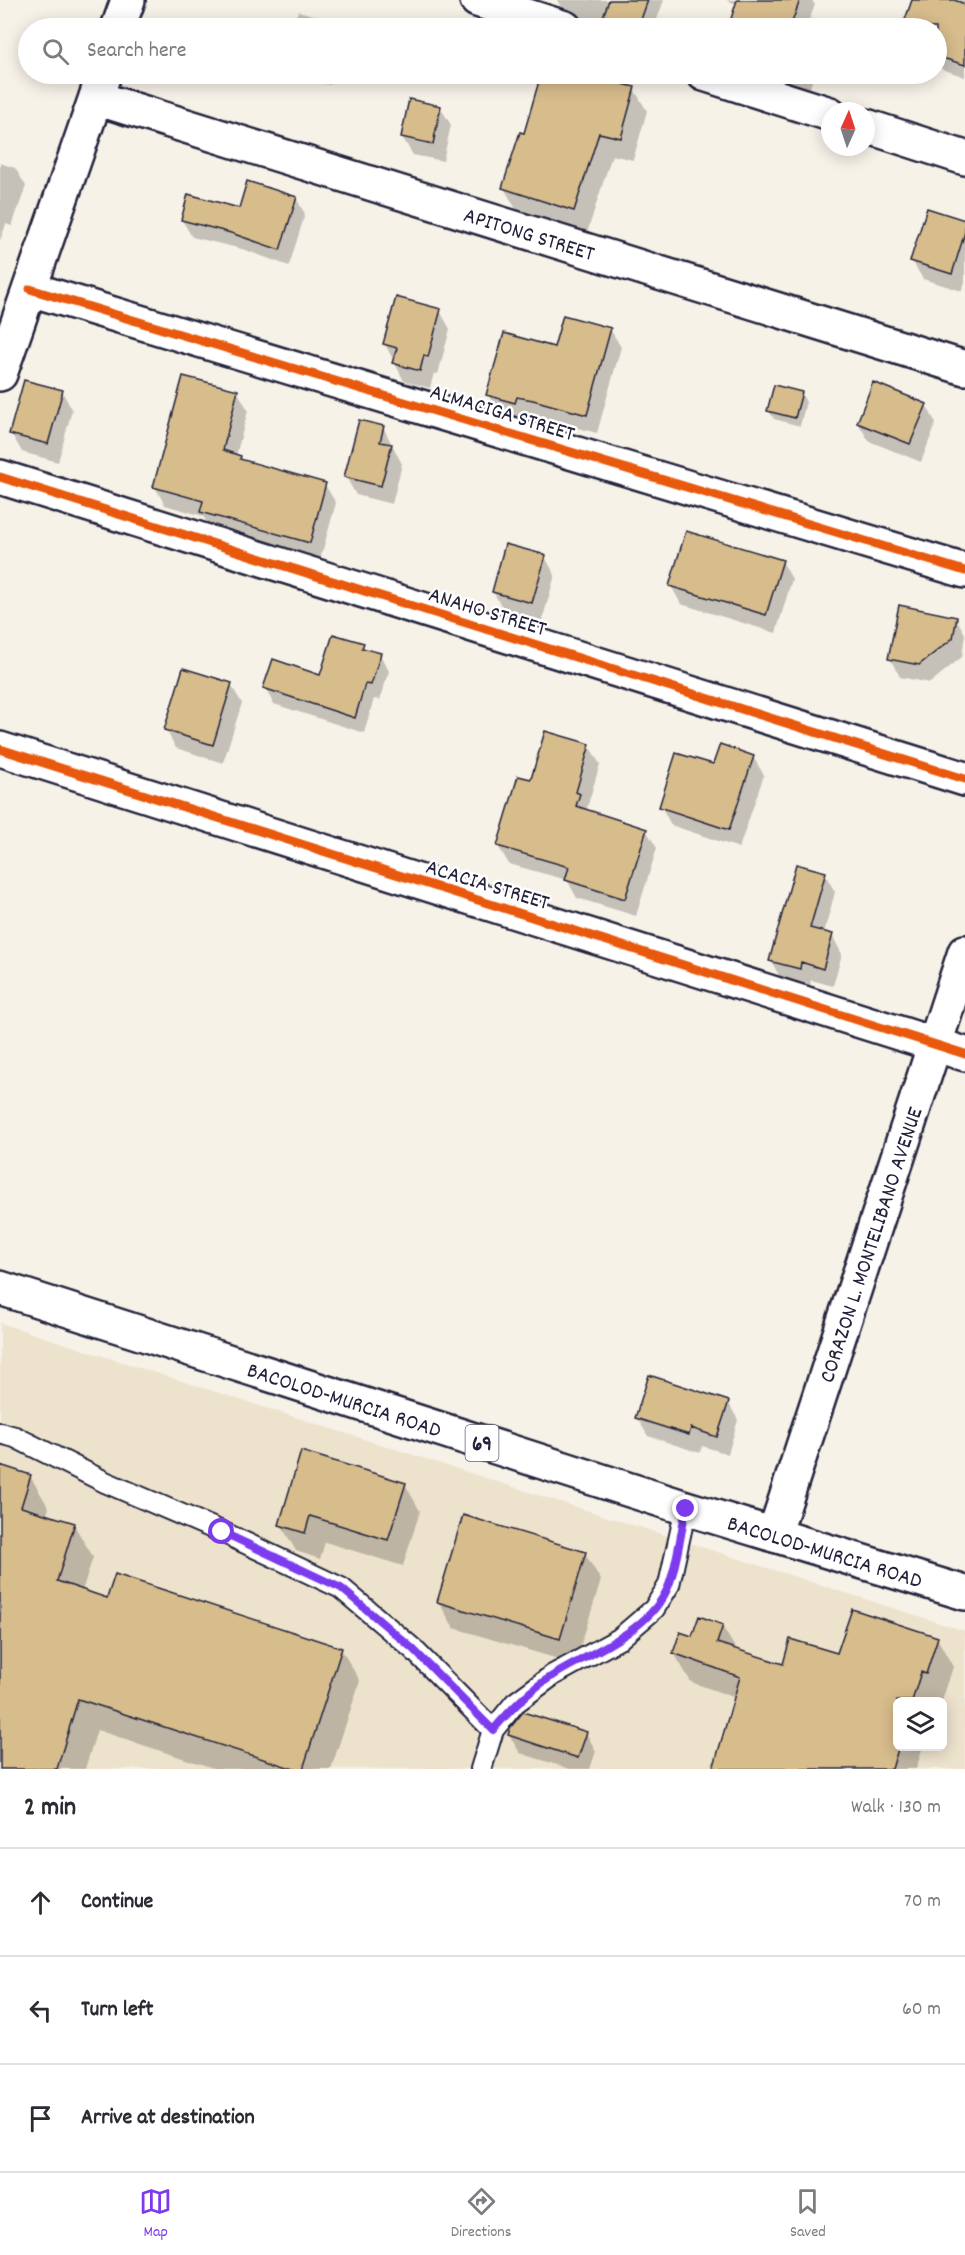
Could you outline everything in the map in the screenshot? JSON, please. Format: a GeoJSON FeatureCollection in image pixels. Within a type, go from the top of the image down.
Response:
{"type":"FeatureCollection","features":[{"type":"Feature","properties":{"kind":"main road"},"geometry":{"type":"LineString","coordinates":[[122,18],[128,0]]}},
{"type":"Feature","properties":{"kind":"main road"},"geometry":{"type":"LineString","coordinates":[[477,0],[534,18]]}},
{"type":"Feature","properties":{"kind":"main road"},"geometry":{"type":"LineString","coordinates":[[736,84],[821,111]]}},
{"type":"Feature","properties":{"kind":"main road"},"geometry":{"type":"LineString","coordinates":[[0,374],[100,86]]}},
{"type":"Feature","properties":{"kind":"main road","name":"APITONG STREET"},"geometry":{"type":"LineString","coordinates":[[100,86],[965,369]]}},
{"type":"Feature","properties":{"kind":"main road"},"geometry":{"type":"LineString","coordinates":[[875,129],[965,158]]}},
{"type":"Feature","properties":{"kind":"main road","name":"ALMACIGA STREET"},"geometry":{"type":"LineString","coordinates":[[30,289],[965,571]]}},
{"type":"Feature","properties":{"kind":"main road","name":"ANAHO STREET"},"geometry":{"type":"LineString","coordinates":[[0,477],[965,779]]}},
{"type":"Feature","properties":{"kind":"main road","name":"ACACIA STREET"},"geometry":{"type":"LineString","coordinates":[[0,749],[950,1049]]}},
{"type":"Feature","properties":{"kind":"main road","name":"CORAZON L. MONTELIBANO AVENUE"},"geometry":{"type":"LineString","coordinates":[[774,1535],[950,1049],[965,952]]}},
{"type":"Feature","properties":{"kind":"main road","name":"BACOLOD-MURCIA ROAD"},"geometry":{"type":"LineString","coordinates":[[0,1288],[686,1509],[965,1593]]}},
{"type":"Feature","properties":{"kind":"lane"},"geometry":{"type":"LineString","coordinates":[[0,1433],[15,1437],[105,1482],[222,1532],[341,1588],[413,1649],[493,1730]]}},
{"type":"Feature","properties":{"kind":"lane"},"geometry":{"type":"LineString","coordinates":[[481,1769],[493,1730],[515,1703],[553,1675],[620,1639],[654,1609],[669,1586],[686,1509]]}},
{"type":"Feature","properties":{"kind":"shaded area"},"geometry":{"type":"Polygon","coordinates":[[[0,1323],[965,1631],[965,1769],[0,1769],[0,1323]]]}},
{"type":"Feature","properties":{"kind":"building"},"geometry":{"type":"Polygon","coordinates":[[[609,0],[648,0],[642,18],[603,18],[609,0]]]}},
{"type":"Feature","properties":{"kind":"building"},"geometry":{"type":"Polygon","coordinates":[[[737,0],[800,0],[794,18],[731,18],[737,0]]]}},
{"type":"Feature","properties":{"kind":"building"},"geometry":{"type":"Polygon","coordinates":[[[912,0],[954,0],[965,4],[965,65],[947,59],[947,18],[906,18],[912,0]]]}},
{"type":"Feature","properties":{"kind":"building"},"geometry":{"type":"Polygon","coordinates":[[[538,84],[623,84],[635,87],[621,138],[599,133],[574,211],[502,188],[520,132],[524,133],[538,84]]]}},
{"type":"Feature","properties":{"kind":"building"},"geometry":{"type":"Polygon","coordinates":[[[409,99],[441,106],[433,144],[401,137],[409,99]]]}},
{"type":"Feature","properties":{"kind":"building"},"geometry":{"type":"Polygon","coordinates":[[[247,181],[297,197],[280,250],[231,233],[181,220],[188,194],[239,208],[247,181]]]}},
{"type":"Feature","properties":{"kind":"building"},"geometry":{"type":"Polygon","coordinates":[[[927,208],[965,220],[965,232],[952,274],[910,261],[927,208]]]}},
{"type":"Feature","properties":{"kind":"building"},"geometry":{"type":"Polygon","coordinates":[[[396,297],[441,309],[428,357],[424,355],[420,371],[392,363],[397,348],[383,344],[396,297]]]}},
{"type":"Feature","properties":{"kind":"building"},"geometry":{"type":"Polygon","coordinates":[[[563,315],[611,328],[587,415],[533,400],[517,397],[515,403],[486,395],[504,333],[554,347],[563,315]]]}},
{"type":"Feature","properties":{"kind":"building"},"geometry":{"type":"Polygon","coordinates":[[[183,376],[238,390],[223,450],[241,456],[240,459],[326,483],[310,543],[200,512],[203,501],[153,487],[183,376]]]}},
{"type":"Feature","properties":{"kind":"building"},"geometry":{"type":"Polygon","coordinates":[[[24,380],[63,390],[48,444],[9,434],[24,380]]]}},
{"type":"Feature","properties":{"kind":"building"},"geometry":{"type":"Polygon","coordinates":[[[873,382],[927,404],[910,444],[857,423],[873,382]]]}},
{"type":"Feature","properties":{"kind":"building"},"geometry":{"type":"Polygon","coordinates":[[[774,385],[802,392],[795,418],[767,411],[774,385]]]}},
{"type":"Feature","properties":{"kind":"building"},"geometry":{"type":"Polygon","coordinates":[[[359,420],[384,426],[380,442],[392,444],[381,486],[344,477],[359,420]]]}},
{"type":"Feature","properties":{"kind":"building"},"geometry":{"type":"Polygon","coordinates":[[[686,531],[783,560],[766,615],[669,586],[686,531]]]}},
{"type":"Feature","properties":{"kind":"building"},"geometry":{"type":"Polygon","coordinates":[[[505,544],[546,555],[532,603],[492,592],[505,544]]]}},
{"type":"Feature","properties":{"kind":"building"},"geometry":{"type":"Polygon","coordinates":[[[899,605],[957,617],[953,638],[919,665],[888,659],[899,605]]]}},
{"type":"Feature","properties":{"kind":"building"},"geometry":{"type":"Polygon","coordinates":[[[333,634],[364,643],[362,648],[381,653],[371,685],[365,684],[355,718],[263,688],[273,659],[320,675],[333,634]]]}},
{"type":"Feature","properties":{"kind":"building"},"geometry":{"type":"Polygon","coordinates":[[[183,668],[232,683],[213,745],[164,730],[183,668]]]}},
{"type":"Feature","properties":{"kind":"building"},"geometry":{"type":"Polygon","coordinates":[[[545,731],[590,744],[576,792],[580,794],[576,806],[647,829],[625,899],[565,880],[569,867],[497,846],[518,776],[531,779],[545,731]]]}},
{"type":"Feature","properties":{"kind":"building"},"geometry":{"type":"Polygon","coordinates":[[[720,744],[754,756],[729,830],[659,807],[676,753],[713,764],[720,744]]]}},
{"type":"Feature","properties":{"kind":"building"},"geometry":{"type":"Polygon","coordinates":[[[796,864],[826,872],[810,928],[833,934],[823,969],[801,962],[800,969],[769,961],[796,864]]]}},
{"type":"Feature","properties":{"kind":"building"},"geometry":{"type":"Polygon","coordinates":[[[649,1375],[729,1401],[717,1437],[691,1428],[689,1435],[635,1418],[649,1375]]]}},
{"type":"Feature","properties":{"kind":"building"},"geometry":{"type":"Polygon","coordinates":[[[301,1451],[406,1483],[388,1540],[310,1516],[305,1533],[279,1525],[301,1451]]]}},
{"type":"Feature","properties":{"kind":"building"},"geometry":{"type":"Polygon","coordinates":[[[0,1465],[31,1475],[21,1507],[75,1523],[57,1581],[107,1598],[115,1574],[342,1648],[303,1769],[294,1769],[78,1699],[57,1769],[0,1769],[0,1465]]]}},
{"type":"Feature","properties":{"kind":"building"},"geometry":{"type":"Polygon","coordinates":[[[463,1515],[586,1552],[560,1639],[437,1602],[463,1515]]]}},
{"type":"Feature","properties":{"kind":"building"},"geometry":{"type":"Polygon","coordinates":[[[852,1609],[938,1637],[926,1674],[921,1672],[913,1697],[893,1697],[893,1751],[897,1751],[892,1769],[713,1769],[740,1677],[673,1653],[680,1632],[692,1636],[699,1616],[723,1625],[717,1643],[783,1664],[790,1639],[837,1653],[852,1609]]]}},
{"type":"Feature","properties":{"kind":"building"},"geometry":{"type":"Polygon","coordinates":[[[523,1712],[587,1732],[578,1758],[508,1735],[510,1728],[523,1712]]]}},
{"type":"Feature","properties":{"kind":"cycle path"},"geometry":{"type":"LineString","coordinates":[[30,289],[965,571]]}},
{"type":"Feature","properties":{"kind":"cycle path"},"geometry":{"type":"LineString","coordinates":[[0,477],[965,779]]}},
{"type":"Feature","properties":{"kind":"cycle path"},"geometry":{"type":"LineString","coordinates":[[0,749],[965,1054]]}},
{"type":"Feature","properties":{"kind":"route"},"geometry":{"type":"LineString","coordinates":[[222,1532],[341,1588],[413,1649],[493,1730],[515,1703],[553,1675],[620,1639],[654,1609],[669,1586],[686,1509]]}}]}
